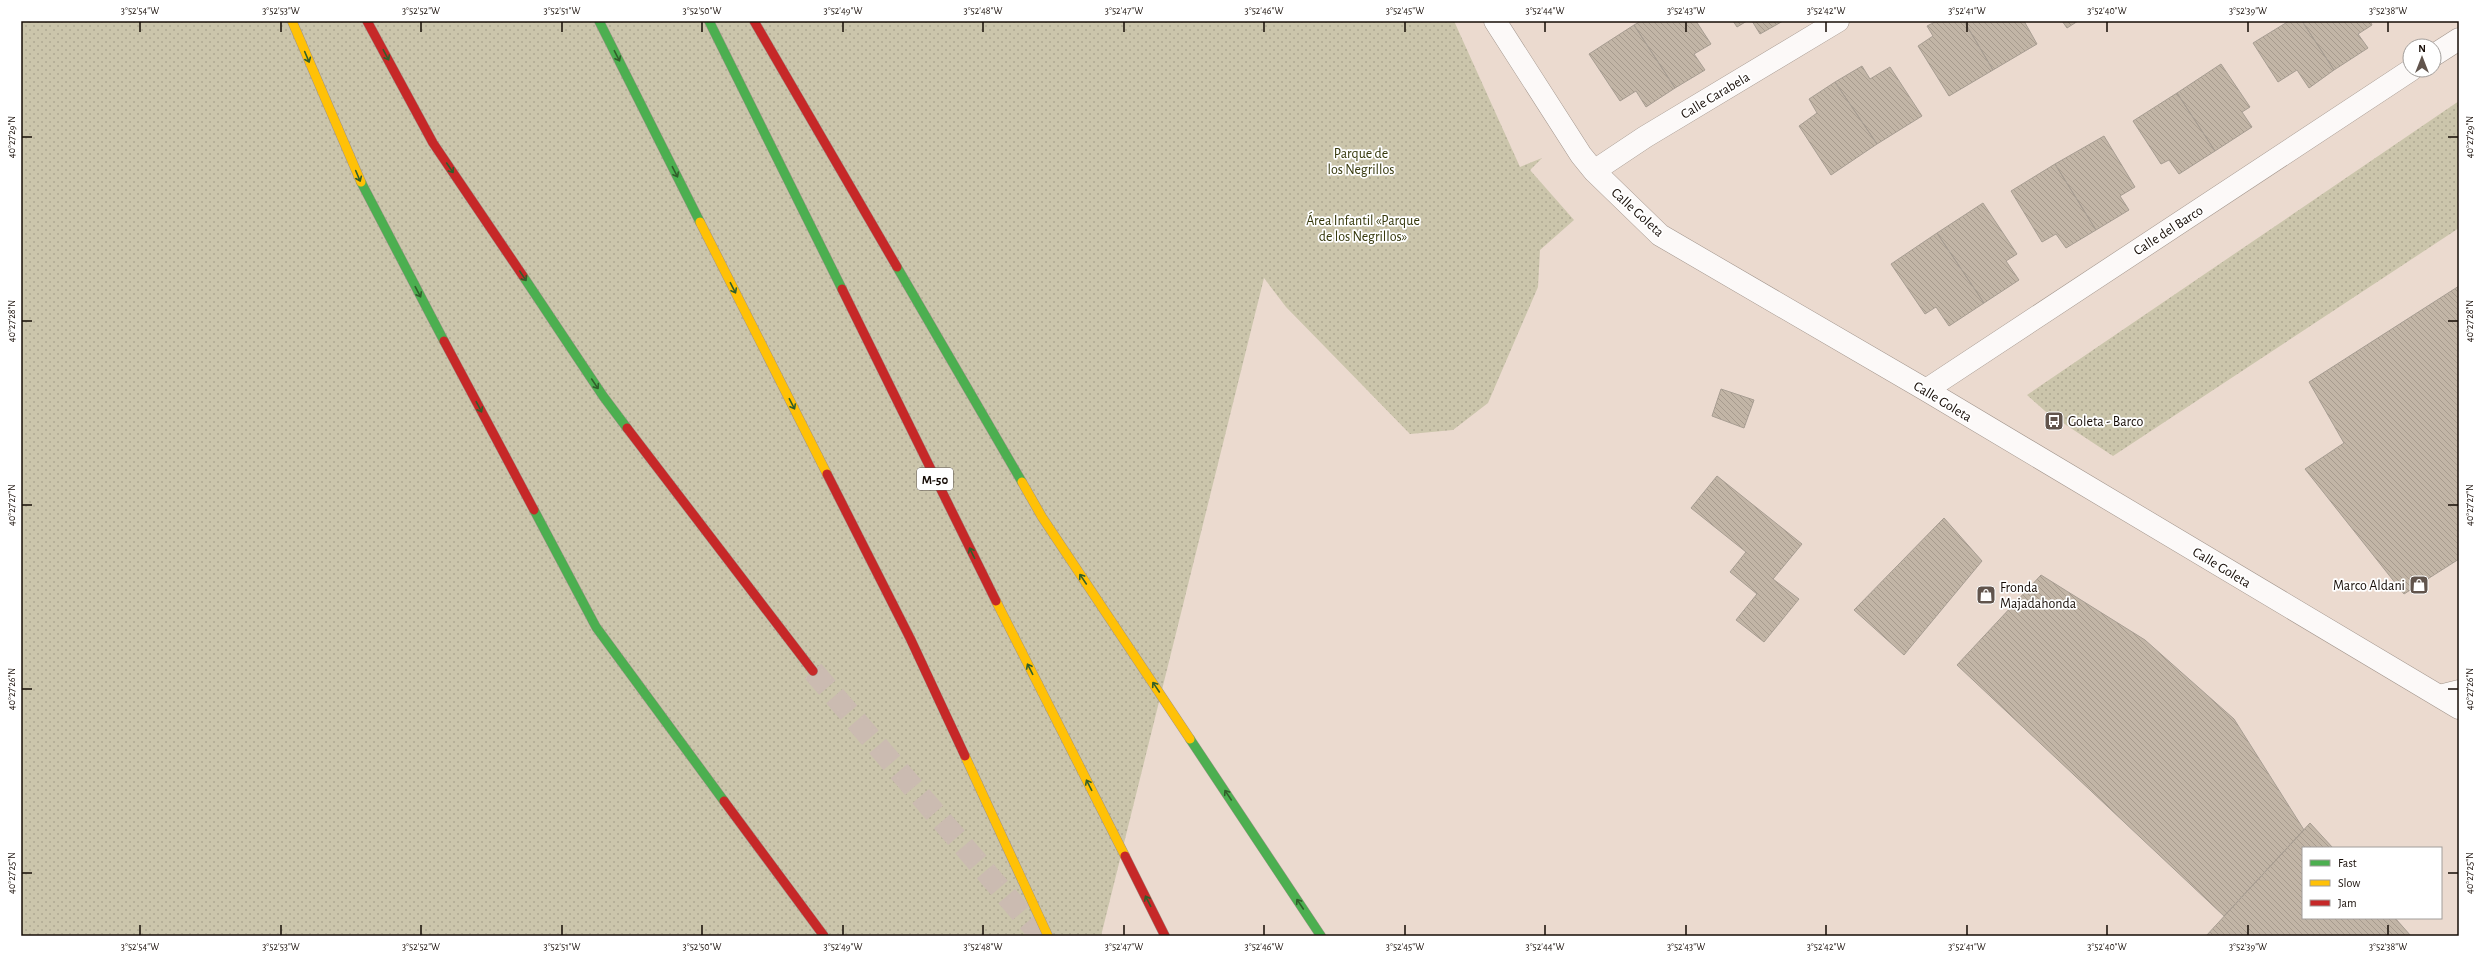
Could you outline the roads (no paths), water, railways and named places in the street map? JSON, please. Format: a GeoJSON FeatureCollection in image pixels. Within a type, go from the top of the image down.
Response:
{"type":"FeatureCollection","features":[{"type":"Feature","properties":{"kind":"highway"},"geometry":{"type":"LineString","coordinates":[[292,21],[364,190],[596,627],[824,936]]}},
{"type":"Feature","properties":{"kind":"highway"},"geometry":{"type":"LineString","coordinates":[[367,21],[433,143],[603,396],[813,671]]}},
{"type":"Feature","properties":{"kind":"highway"},"geometry":{"type":"LineString","coordinates":[[599,21],[910,638],[1048,936]]}},
{"type":"Feature","properties":{"kind":"highway","name":"M-50"},"geometry":{"type":"LineString","coordinates":[[709,21],[984,577],[1165,936]]}},
{"type":"Feature","properties":{"kind":"highway"},"geometry":{"type":"LineString","coordinates":[[754,21],[1042,517],[1322,936]]}},
{"type":"Feature","properties":{"kind":"street","name":"Calle Goleta"},"geometry":{"type":"LineString","coordinates":[[1494,21],[1581,155],[1594,172],[1660,235],[1926,390],[2459,708]]}},
{"type":"Feature","properties":{"kind":"street","name":"Calle Carabela"},"geometry":{"type":"LineString","coordinates":[[1594,172],[1645,137],[1838,21]]}},
{"type":"Feature","properties":{"kind":"street"},"geometry":{"type":"LineString","coordinates":[[2442,50],[2459,39]]}},
{"type":"Feature","properties":{"kind":"street","name":"Calle del Barco"},"geometry":{"type":"LineString","coordinates":[[1926,390],[2402,76]]}},
{"type":"Feature","properties":{"kind":"lane"},"geometry":{"type":"LineString","coordinates":[[2435,694],[2459,689]]}},
{"type":"Feature","properties":{"kind":"tunnel"},"geometry":{"type":"LineString","coordinates":[[813,671],[1041,936]]}},
{"type":"Feature","properties":{"kind":"place","name":"Goleta - Barco"},"geometry":{"type":"Point","coordinates":[2054,421]}},
{"type":"Feature","properties":{"kind":"place","name":"Marco Aldani"},"geometry":{"type":"Point","coordinates":[2419,585]}},
{"type":"Feature","properties":{"kind":"place","name":"Fronda Majadahonda"},"geometry":{"type":"Point","coordinates":[1986,595]}},
{"type":"Feature","properties":{"kind":"park label","name":"Parque de los Negrillos"},"geometry":{"type":"Point","coordinates":[1361,162]}},
{"type":"Feature","properties":{"kind":"park label","name":"Área Infantil «Parque de los Negrillos»"},"geometry":{"type":"Point","coordinates":[1363,228]}}]}
